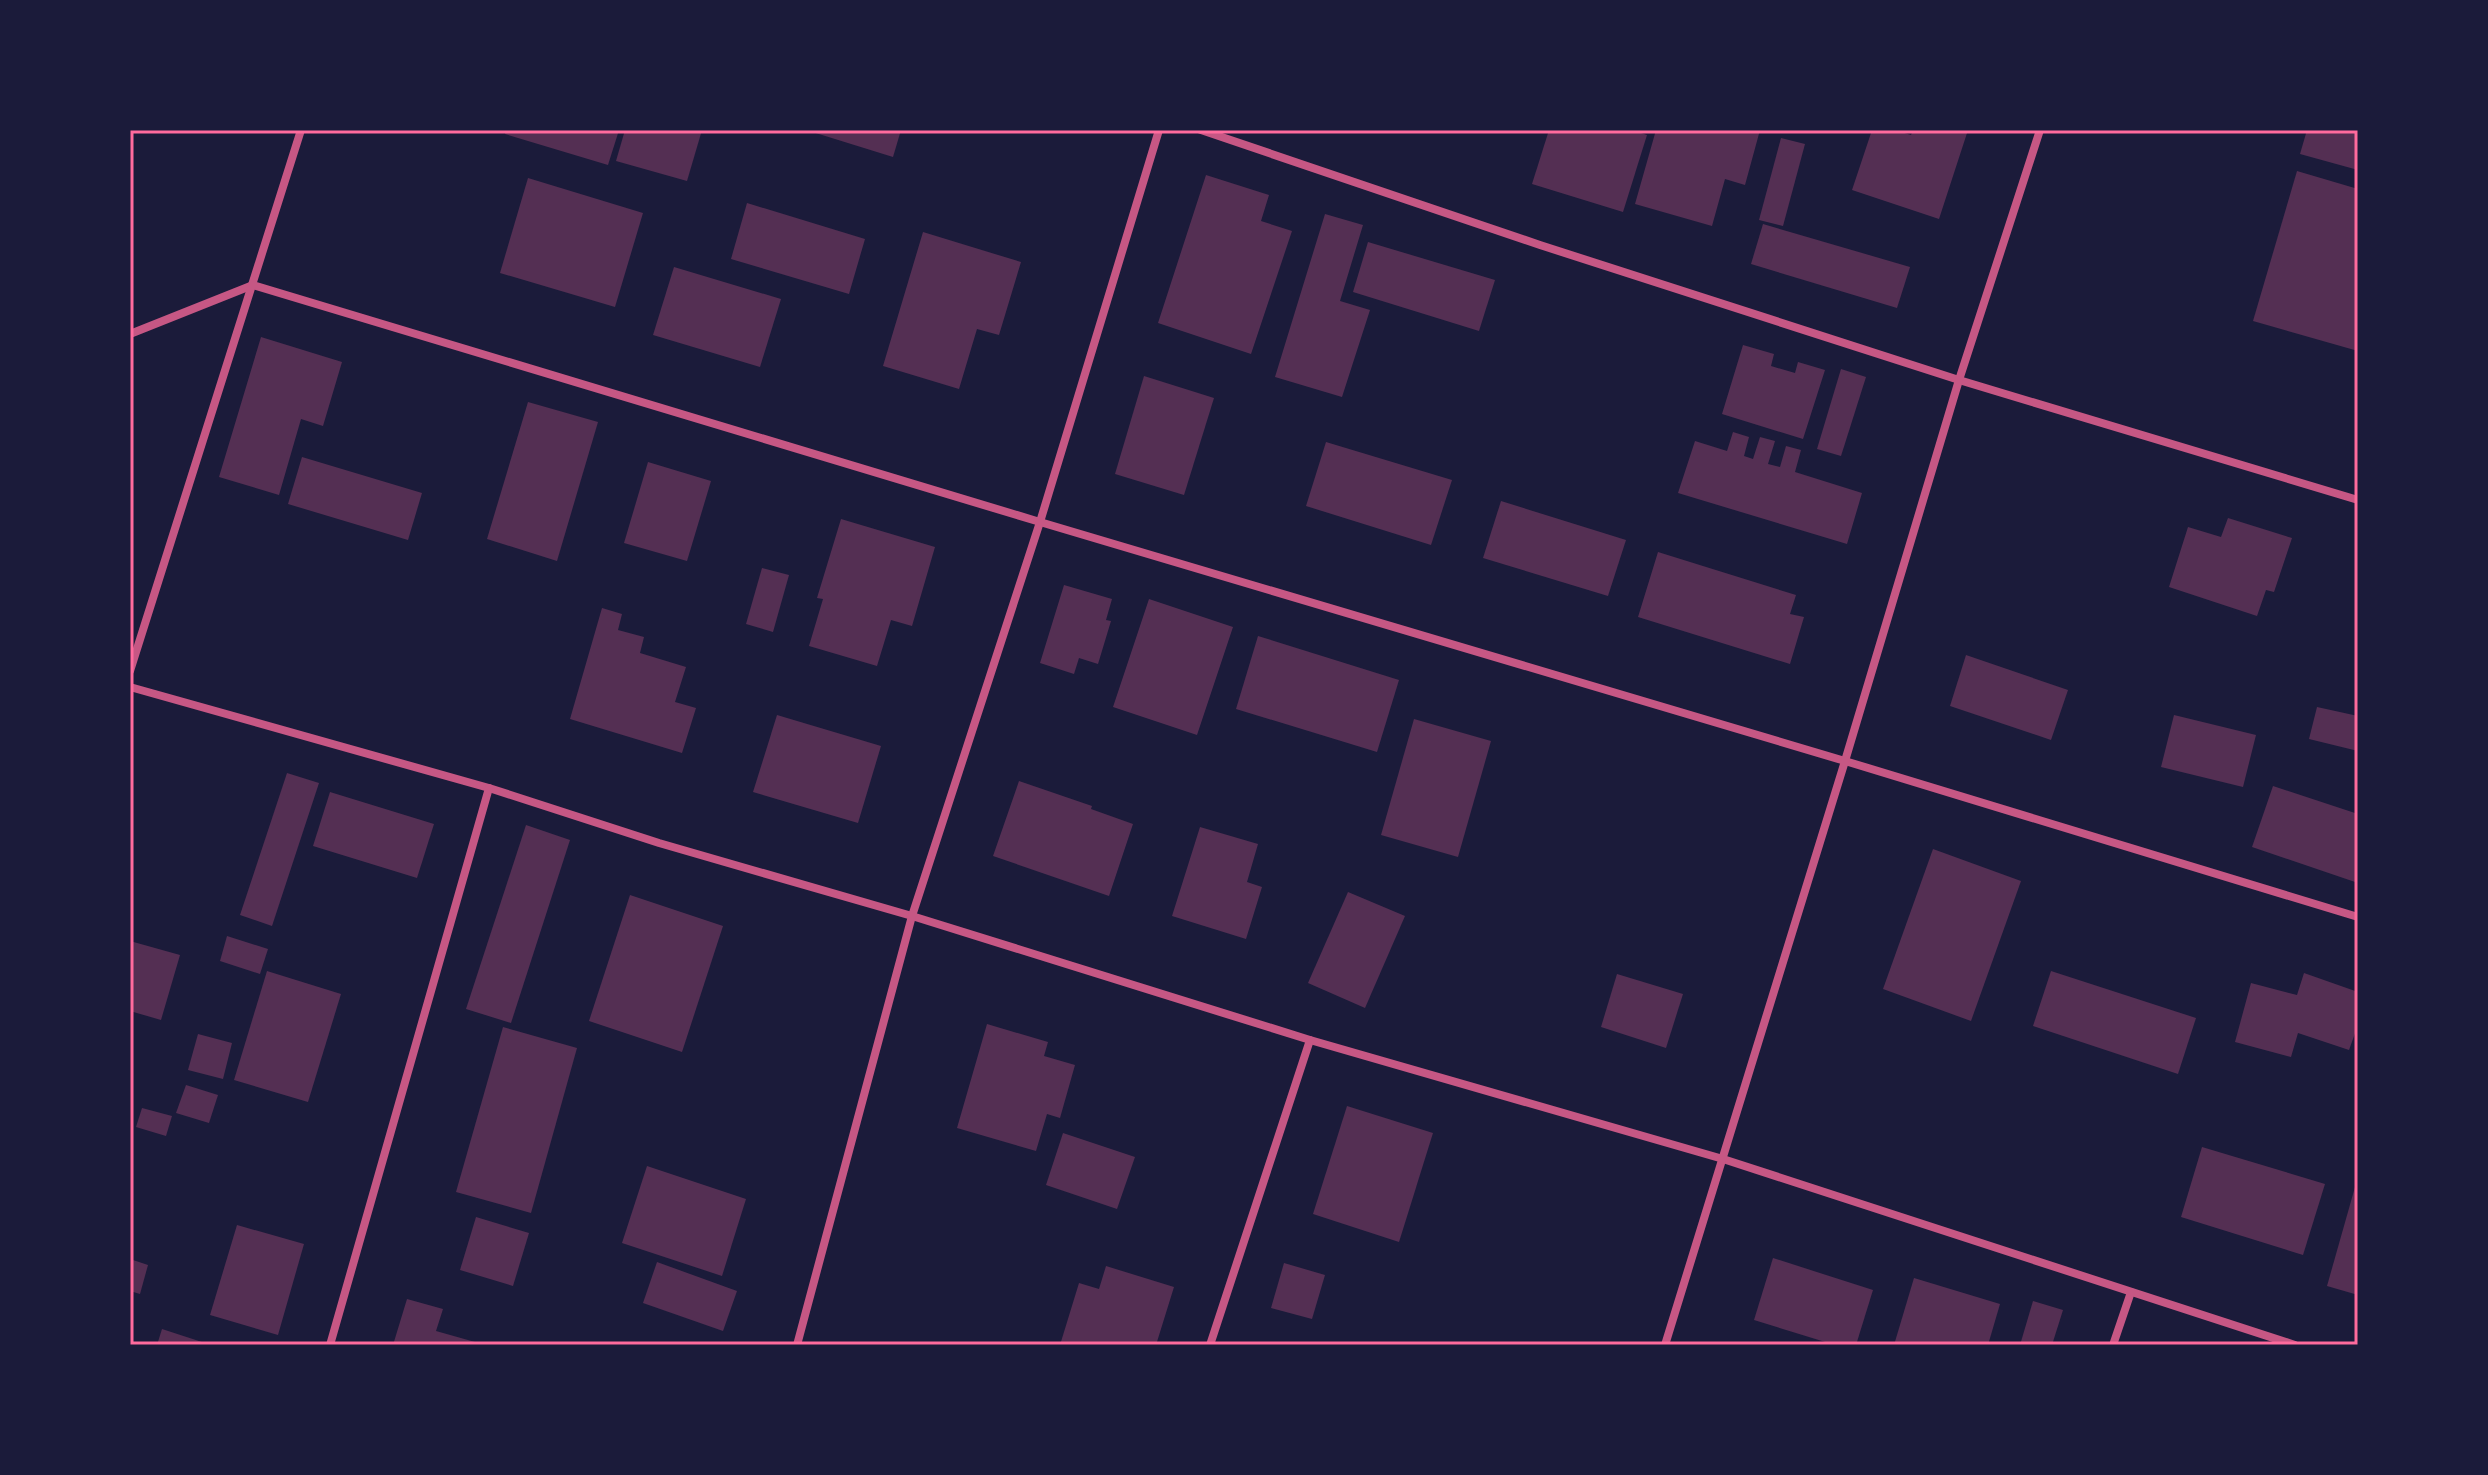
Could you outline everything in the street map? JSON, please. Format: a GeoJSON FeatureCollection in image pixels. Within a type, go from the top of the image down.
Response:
{"type":"FeatureCollection","features":[{"type":"Feature","properties":{"kind":"street"},"geometry":{"type":"LineString","coordinates":[[130,671],[301,130]]}},
{"type":"Feature","properties":{"kind":"street"},"geometry":{"type":"LineString","coordinates":[[797,1345],[912,916],[1040,522],[1159,130]]}},
{"type":"Feature","properties":{"kind":"street"},"geometry":{"type":"LineString","coordinates":[[1201,130],[1540,245],[1959,380],[2358,500]]}},
{"type":"Feature","properties":{"kind":"street"},"geometry":{"type":"LineString","coordinates":[[1665,1345],[1959,380],[2040,130]]}},
{"type":"Feature","properties":{"kind":"street"},"geometry":{"type":"LineString","coordinates":[[130,334],[253,285],[2358,917]]}},
{"type":"Feature","properties":{"kind":"street"},"geometry":{"type":"LineString","coordinates":[[130,687],[489,788],[659,843],[912,916],[1310,1040],[1723,1159],[2295,1345]]}},
{"type":"Feature","properties":{"kind":"street"},"geometry":{"type":"LineString","coordinates":[[330,1345],[489,788]]}},
{"type":"Feature","properties":{"kind":"street"},"geometry":{"type":"LineString","coordinates":[[1210,1345],[1310,1040]]}},
{"type":"Feature","properties":{"kind":"street"},"geometry":{"type":"LineString","coordinates":[[2113,1345],[2131,1292]]}},
{"type":"Feature","properties":{"kind":"building"},"geometry":{"type":"Polygon","coordinates":[[[506,130],[619,130],[608,165],[505,134],[506,130]]]}},
{"type":"Feature","properties":{"kind":"building"},"geometry":{"type":"Polygon","coordinates":[[[625,130],[702,130],[687,181],[616,161],[625,130]]]}},
{"type":"Feature","properties":{"kind":"building"},"geometry":{"type":"Polygon","coordinates":[[[806,130],[901,130],[893,157],[806,130]]]}},
{"type":"Feature","properties":{"kind":"building"},"geometry":{"type":"Polygon","coordinates":[[[1549,130],[1632,130],[1647,135],[1623,212],[1532,184],[1549,130]]]}},
{"type":"Feature","properties":{"kind":"building"},"geometry":{"type":"Polygon","coordinates":[[[1656,130],[1760,130],[1745,185],[1725,179],[1712,226],[1635,204],[1656,130]]]}},
{"type":"Feature","properties":{"kind":"building"},"geometry":{"type":"Polygon","coordinates":[[[1872,130],[1895,130],[1911,135],[1913,130],[1968,130],[1939,219],[1852,190],[1872,130]]]}},
{"type":"Feature","properties":{"kind":"building"},"geometry":{"type":"Polygon","coordinates":[[[2307,130],[2358,130],[2358,170],[2300,154],[2307,130]]]}},
{"type":"Feature","properties":{"kind":"building"},"geometry":{"type":"Polygon","coordinates":[[[1781,138],[1805,144],[1783,226],[1759,220],[1781,138]]]}},
{"type":"Feature","properties":{"kind":"building"},"geometry":{"type":"Polygon","coordinates":[[[2297,171],[2358,189],[2358,351],[2253,321],[2297,171]]]}},
{"type":"Feature","properties":{"kind":"building"},"geometry":{"type":"Polygon","coordinates":[[[1206,175],[1269,195],[1261,221],[1292,231],[1251,354],[1158,323],[1206,175]]]}},
{"type":"Feature","properties":{"kind":"building"},"geometry":{"type":"Polygon","coordinates":[[[528,178],[643,213],[615,307],[500,273],[528,178]]]}},
{"type":"Feature","properties":{"kind":"building"},"geometry":{"type":"Polygon","coordinates":[[[747,203],[865,239],[849,294],[731,259],[747,203]]]}},
{"type":"Feature","properties":{"kind":"building"},"geometry":{"type":"Polygon","coordinates":[[[1325,214],[1363,225],[1340,301],[1370,310],[1342,397],[1275,377],[1325,214]]]}},
{"type":"Feature","properties":{"kind":"building"},"geometry":{"type":"Polygon","coordinates":[[[1763,224],[1910,267],[1897,308],[1751,264],[1763,224]]]}},
{"type":"Feature","properties":{"kind":"building"},"geometry":{"type":"Polygon","coordinates":[[[923,232],[1021,262],[999,335],[977,329],[959,389],[883,366],[923,232]]]}},
{"type":"Feature","properties":{"kind":"building"},"geometry":{"type":"Polygon","coordinates":[[[1368,242],[1495,280],[1479,331],[1353,292],[1368,242]]]}},
{"type":"Feature","properties":{"kind":"building"},"geometry":{"type":"Polygon","coordinates":[[[674,267],[781,299],[760,367],[653,335],[674,267]]]}},
{"type":"Feature","properties":{"kind":"building"},"geometry":{"type":"Polygon","coordinates":[[[261,337],[342,362],[323,426],[301,419],[279,495],[219,477],[261,337]]]}},
{"type":"Feature","properties":{"kind":"building"},"geometry":{"type":"Polygon","coordinates":[[[1743,345],[1774,354],[1771,366],[1795,373],[1798,362],[1825,370],[1803,439],[1722,414],[1743,345]]]}},
{"type":"Feature","properties":{"kind":"building"},"geometry":{"type":"Polygon","coordinates":[[[1841,369],[1866,377],[1841,456],[1817,449],[1841,369]]]}},
{"type":"Feature","properties":{"kind":"building"},"geometry":{"type":"Polygon","coordinates":[[[1144,376],[1214,398],[1184,495],[1115,474],[1144,376]]]}},
{"type":"Feature","properties":{"kind":"building"},"geometry":{"type":"Polygon","coordinates":[[[528,402],[598,422],[557,561],[487,539],[528,402]]]}},
{"type":"Feature","properties":{"kind":"building"},"geometry":{"type":"Polygon","coordinates":[[[1733,432],[1749,437],[1744,456],[1753,459],[1760,437],[1775,441],[1768,464],[1780,467],[1786,446],[1801,450],[1795,472],[1862,493],[1847,544],[1678,493],[1695,441],[1727,451],[1733,432]]]}},
{"type":"Feature","properties":{"kind":"building"},"geometry":{"type":"Polygon","coordinates":[[[1326,442],[1452,480],[1431,545],[1306,506],[1326,442]]]}},
{"type":"Feature","properties":{"kind":"building"},"geometry":{"type":"Polygon","coordinates":[[[302,457],[422,493],[408,540],[288,504],[302,457]]]}},
{"type":"Feature","properties":{"kind":"building"},"geometry":{"type":"Polygon","coordinates":[[[648,462],[711,481],[687,561],[624,543],[648,462]]]}},
{"type":"Feature","properties":{"kind":"building"},"geometry":{"type":"Polygon","coordinates":[[[1501,501],[1626,540],[1608,596],[1483,558],[1501,501]]]}},
{"type":"Feature","properties":{"kind":"building"},"geometry":{"type":"Polygon","coordinates":[[[2228,518],[2292,538],[2274,592],[2266,590],[2257,616],[2169,587],[2188,527],[2221,537],[2228,518]]]}},
{"type":"Feature","properties":{"kind":"building"},"geometry":{"type":"Polygon","coordinates":[[[841,519],[935,547],[912,626],[891,620],[877,666],[809,646],[823,599],[817,598],[841,519]]]}},
{"type":"Feature","properties":{"kind":"building"},"geometry":{"type":"Polygon","coordinates":[[[1658,552],[1796,595],[1790,614],[1804,617],[1790,664],[1638,617],[1658,552]]]}},
{"type":"Feature","properties":{"kind":"building"},"geometry":{"type":"Polygon","coordinates":[[[762,568],[789,575],[773,632],[746,624],[762,568]]]}},
{"type":"Feature","properties":{"kind":"building"},"geometry":{"type":"Polygon","coordinates":[[[1064,585],[1112,599],[1106,620],[1111,621],[1098,664],[1079,658],[1074,674],[1040,663],[1064,585]]]}},
{"type":"Feature","properties":{"kind":"building"},"geometry":{"type":"Polygon","coordinates":[[[1149,599],[1233,627],[1197,735],[1113,707],[1149,599]]]}},
{"type":"Feature","properties":{"kind":"building"},"geometry":{"type":"Polygon","coordinates":[[[602,608],[622,614],[618,630],[644,637],[640,653],[686,667],[675,702],[696,708],[682,753],[570,719],[602,608]]]}},
{"type":"Feature","properties":{"kind":"building"},"geometry":{"type":"Polygon","coordinates":[[[1258,636],[1399,680],[1377,752],[1236,709],[1258,636]]]}},
{"type":"Feature","properties":{"kind":"building"},"geometry":{"type":"Polygon","coordinates":[[[1966,655],[2068,690],[2051,740],[1950,706],[1966,655]]]}},
{"type":"Feature","properties":{"kind":"building"},"geometry":{"type":"Polygon","coordinates":[[[2317,707],[2358,716],[2358,751],[2309,739],[2317,707]]]}},
{"type":"Feature","properties":{"kind":"building"},"geometry":{"type":"Polygon","coordinates":[[[777,715],[881,746],[858,823],[753,792],[777,715]]]}},
{"type":"Feature","properties":{"kind":"building"},"geometry":{"type":"Polygon","coordinates":[[[2174,715],[2256,735],[2243,787],[2161,767],[2174,715]]]}},
{"type":"Feature","properties":{"kind":"building"},"geometry":{"type":"Polygon","coordinates":[[[1414,719],[1491,741],[1458,857],[1381,835],[1414,719]]]}},
{"type":"Feature","properties":{"kind":"building"},"geometry":{"type":"Polygon","coordinates":[[[287,773],[319,783],[272,926],[240,915],[287,773]]]}},
{"type":"Feature","properties":{"kind":"building"},"geometry":{"type":"Polygon","coordinates":[[[1019,781],[1133,824],[1109,896],[993,856],[1019,781]]]}},
{"type":"Feature","properties":{"kind":"building"},"geometry":{"type":"Polygon","coordinates":[[[2273,786],[2358,814],[2358,883],[2252,847],[2273,786]]]}},
{"type":"Feature","properties":{"kind":"building"},"geometry":{"type":"Polygon","coordinates":[[[330,792],[434,824],[417,878],[313,846],[330,792]]]}},
{"type":"Feature","properties":{"kind":"building"},"geometry":{"type":"Polygon","coordinates":[[[526,825],[570,840],[511,1023],[466,1009],[526,825]]]}},
{"type":"Feature","properties":{"kind":"building"},"geometry":{"type":"Polygon","coordinates":[[[1200,827],[1258,844],[1247,882],[1262,887],[1246,939],[1172,916],[1200,827]]]}},
{"type":"Feature","properties":{"kind":"building"},"geometry":{"type":"Polygon","coordinates":[[[1933,849],[2021,881],[1971,1021],[1883,989],[1933,849]]]}},
{"type":"Feature","properties":{"kind":"building"},"geometry":{"type":"Polygon","coordinates":[[[1348,892],[1405,916],[1365,1008],[1308,983],[1348,892]]]}},
{"type":"Feature","properties":{"kind":"building"},"geometry":{"type":"Polygon","coordinates":[[[630,895],[723,926],[682,1052],[589,1021],[630,895]]]}},
{"type":"Feature","properties":{"kind":"building"},"geometry":{"type":"Polygon","coordinates":[[[227,936],[268,949],[260,974],[220,961],[227,936]]]}},
{"type":"Feature","properties":{"kind":"building"},"geometry":{"type":"Polygon","coordinates":[[[130,941],[180,955],[161,1020],[130,1011],[130,941]]]}},
{"type":"Feature","properties":{"kind":"building"},"geometry":{"type":"Polygon","coordinates":[[[267,971],[341,994],[308,1102],[234,1080],[267,971]]]}},
{"type":"Feature","properties":{"kind":"building"},"geometry":{"type":"Polygon","coordinates":[[[2051,971],[2196,1018],[2178,1074],[2033,1026],[2051,971]]]}},
{"type":"Feature","properties":{"kind":"building"},"geometry":{"type":"Polygon","coordinates":[[[2304,973],[2358,992],[2358,1025],[2349,1050],[2298,1033],[2291,1057],[2235,1042],[2251,983],[2297,995],[2304,973]]]}},
{"type":"Feature","properties":{"kind":"building"},"geometry":{"type":"Polygon","coordinates":[[[1617,974],[1683,994],[1666,1048],[1601,1027],[1617,974]]]}},
{"type":"Feature","properties":{"kind":"building"},"geometry":{"type":"Polygon","coordinates":[[[987,1024],[1048,1042],[1044,1056],[1075,1065],[1060,1118],[1047,1114],[1036,1151],[957,1128],[987,1024]]]}},
{"type":"Feature","properties":{"kind":"building"},"geometry":{"type":"Polygon","coordinates":[[[503,1027],[577,1048],[531,1213],[456,1192],[503,1027]]]}},
{"type":"Feature","properties":{"kind":"building"},"geometry":{"type":"Polygon","coordinates":[[[198,1034],[232,1043],[223,1079],[188,1070],[198,1034]]]}},
{"type":"Feature","properties":{"kind":"building"},"geometry":{"type":"Polygon","coordinates":[[[186,1085],[218,1095],[209,1123],[176,1113],[186,1085]]]}},
{"type":"Feature","properties":{"kind":"building"},"geometry":{"type":"Polygon","coordinates":[[[1347,1106],[1433,1133],[1399,1242],[1313,1214],[1347,1106]]]}},
{"type":"Feature","properties":{"kind":"building"},"geometry":{"type":"Polygon","coordinates":[[[142,1108],[172,1116],[166,1136],[136,1127],[142,1108]]]}},
{"type":"Feature","properties":{"kind":"building"},"geometry":{"type":"Polygon","coordinates":[[[1063,1133],[1135,1157],[1117,1209],[1046,1185],[1063,1133]]]}},
{"type":"Feature","properties":{"kind":"building"},"geometry":{"type":"Polygon","coordinates":[[[2202,1147],[2325,1184],[2303,1255],[2181,1217],[2202,1147]]]}},
{"type":"Feature","properties":{"kind":"building"},"geometry":{"type":"Polygon","coordinates":[[[647,1166],[746,1199],[722,1276],[622,1243],[647,1166]]]}},
{"type":"Feature","properties":{"kind":"building"},"geometry":{"type":"Polygon","coordinates":[[[2358,1180],[2358,1295],[2327,1286],[2358,1180]]]}},
{"type":"Feature","properties":{"kind":"building"},"geometry":{"type":"Polygon","coordinates":[[[476,1217],[529,1233],[513,1286],[460,1270],[476,1217]]]}},
{"type":"Feature","properties":{"kind":"building"},"geometry":{"type":"Polygon","coordinates":[[[237,1225],[304,1244],[278,1335],[210,1315],[237,1225]]]}},
{"type":"Feature","properties":{"kind":"building"},"geometry":{"type":"Polygon","coordinates":[[[1773,1258],[1873,1290],[1856,1345],[1835,1345],[1754,1320],[1773,1258]]]}},
{"type":"Feature","properties":{"kind":"building"},"geometry":{"type":"Polygon","coordinates":[[[130,1259],[148,1265],[140,1294],[130,1291],[130,1259]]]}},
{"type":"Feature","properties":{"kind":"building"},"geometry":{"type":"Polygon","coordinates":[[[657,1262],[737,1291],[723,1331],[643,1303],[657,1262]]]}},
{"type":"Feature","properties":{"kind":"building"},"geometry":{"type":"Polygon","coordinates":[[[1284,1263],[1325,1275],[1312,1319],[1271,1308],[1284,1263]]]}},
{"type":"Feature","properties":{"kind":"building"},"geometry":{"type":"Polygon","coordinates":[[[1106,1266],[1174,1287],[1156,1345],[1060,1345],[1079,1283],[1099,1289],[1106,1266]]]}},
{"type":"Feature","properties":{"kind":"building"},"geometry":{"type":"Polygon","coordinates":[[[1914,1278],[2000,1304],[1988,1345],[1894,1345],[1914,1278]]]}},
{"type":"Feature","properties":{"kind":"building"},"geometry":{"type":"Polygon","coordinates":[[[407,1299],[443,1309],[436,1331],[475,1342],[474,1345],[393,1345],[407,1299]]]}},
{"type":"Feature","properties":{"kind":"building"},"geometry":{"type":"Polygon","coordinates":[[[2033,1301],[2063,1310],[2052,1345],[2020,1345],[2033,1301]]]}},
{"type":"Feature","properties":{"kind":"building"},"geometry":{"type":"Polygon","coordinates":[[[162,1329],[208,1344],[208,1345],[157,1345],[162,1329]]]}}]}
